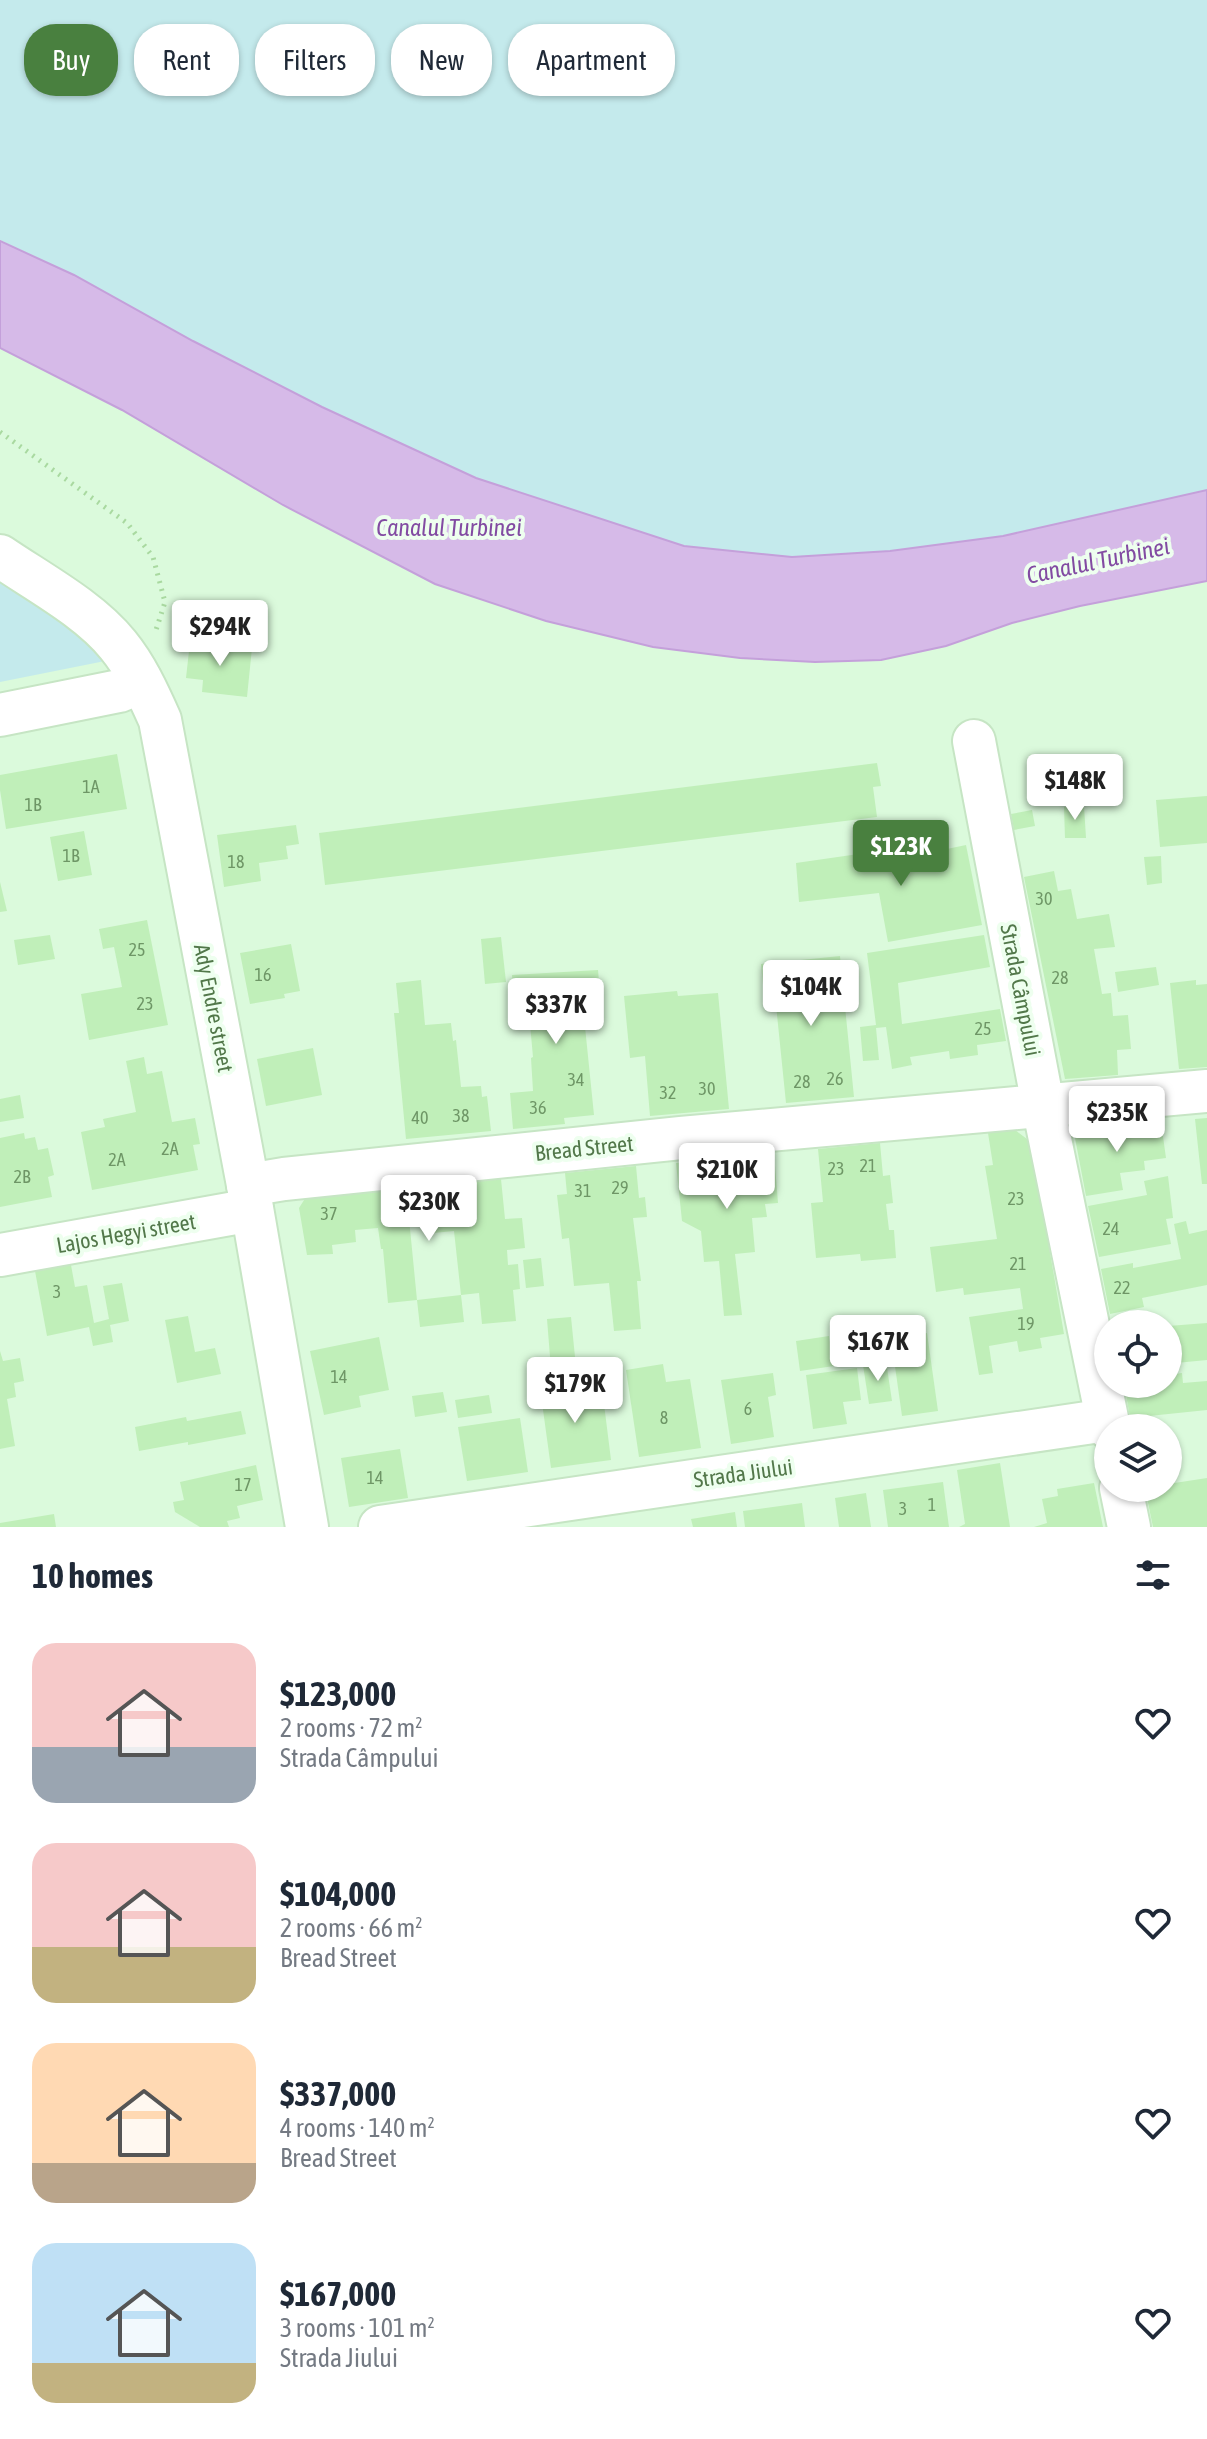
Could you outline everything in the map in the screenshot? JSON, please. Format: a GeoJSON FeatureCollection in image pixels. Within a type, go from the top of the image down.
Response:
{"type":"FeatureCollection","features":[{"type":"Feature","properties":{"kind":"street","name":"Ady Endre street"},"geometry":{"type":"LineString","coordinates":[[0,556],[93,620],[117,643],[140,679],[160,720],[250,1197],[307,1527]]}},
{"type":"Feature","properties":{"kind":"street"},"geometry":{"type":"LineString","coordinates":[[0,715],[119,691],[140,679]]}},
{"type":"Feature","properties":{"kind":"street","name":"Strada Câmpului"},"geometry":{"type":"LineString","coordinates":[[974,741],[1106,1414]]}},
{"type":"Feature","properties":{"kind":"street","name":"Bread Street"},"geometry":{"type":"LineString","coordinates":[[250,1197],[284,1179],[649,1141],[1207,1091]]}},
{"type":"Feature","properties":{"kind":"street","name":"Lajos Hegyi street"},"geometry":{"type":"LineString","coordinates":[[0,1255],[250,1197]]}},
{"type":"Feature","properties":{"kind":"street","name":"Strada Jiului"},"geometry":{"type":"LineString","coordinates":[[380,1527],[1094,1426]]}},
{"type":"Feature","properties":{"kind":"street"},"geometry":{"type":"LineString","coordinates":[[1124,1502],[1129,1527]]}},
{"type":"Feature","properties":{"kind":"path"},"geometry":{"type":"LineString","coordinates":[[0,432],[127,523],[153,557],[165,602],[140,679]]}},
{"type":"Feature","properties":{"kind":"shaded area"},"geometry":{"type":"Polygon","coordinates":[[[0,0],[1207,0],[1207,490],[1002,536],[890,551],[792,557],[684,546],[476,478],[322,407],[74,275],[0,240],[0,0]]]}},
{"type":"Feature","properties":{"kind":"shaded area"},"geometry":{"type":"Polygon","coordinates":[[[0,241],[1003,536],[1207,490],[1207,1527],[0,1527],[0,241]]]}},
{"type":"Feature","properties":{"kind":"shaded area"},"geometry":{"type":"Polygon","coordinates":[[[0,558],[110,660],[0,682],[0,558]]]}},
{"type":"Feature","properties":{"kind":"water","name":"Canalul Turbinei"},"geometry":{"type":"Polygon","coordinates":[[[0,241],[74,275],[322,407],[476,478],[684,546],[792,557],[890,551],[1003,536],[1207,490],[1207,581],[1080,606],[1012,623],[946,646],[881,660],[815,662],[740,658],[653,647],[546,621],[435,584],[283,505],[122,410],[0,348],[0,241]]]}},
{"type":"Feature","properties":{"kind":"building"},"geometry":{"type":"Polygon","coordinates":[[[190,642],[252,648],[247,697],[202,692],[203,680],[186,678],[190,642]]]}},
{"type":"Feature","properties":{"kind":"building"},"geometry":{"type":"Polygon","coordinates":[[[117,754],[127,809],[6,829],[0,775],[117,754]]]}},
{"type":"Feature","properties":{"kind":"building"},"geometry":{"type":"Polygon","coordinates":[[[877,763],[881,786],[873,787],[877,817],[325,885],[319,833],[877,763]]]}},
{"type":"Feature","properties":{"kind":"building"},"geometry":{"type":"Polygon","coordinates":[[[1207,796],[1207,843],[1160,847],[1156,800],[1207,796]]]}},
{"type":"Feature","properties":{"kind":"building"},"geometry":{"type":"Polygon","coordinates":[[[1084,806],[1086,838],[1065,838],[1064,807],[1084,806]]]}},
{"type":"Feature","properties":{"kind":"building"},"geometry":{"type":"Polygon","coordinates":[[[1032,810],[1035,826],[1014,830],[1011,814],[1032,810]]]}},
{"type":"Feature","properties":{"kind":"building"},"geometry":{"type":"Polygon","coordinates":[[[296,825],[299,844],[286,846],[288,859],[259,863],[261,881],[224,887],[217,835],[296,825]]]}},
{"type":"Feature","properties":{"kind":"building"},"geometry":{"type":"Polygon","coordinates":[[[84,831],[92,875],[58,881],[50,837],[84,831]]]}},
{"type":"Feature","properties":{"kind":"building"},"geometry":{"type":"Polygon","coordinates":[[[921,845],[923,854],[966,845],[982,925],[888,942],[879,893],[799,902],[796,863],[921,845]]]}},
{"type":"Feature","properties":{"kind":"building"},"geometry":{"type":"Polygon","coordinates":[[[1161,856],[1162,883],[1147,885],[1144,857],[1161,856]]]}},
{"type":"Feature","properties":{"kind":"building"},"geometry":{"type":"Polygon","coordinates":[[[1054,871],[1058,891],[1071,889],[1077,919],[1109,914],[1115,947],[1094,949],[1102,994],[1111,993],[1113,1016],[1128,1015],[1131,1049],[1117,1050],[1118,1075],[1065,1079],[1024,877],[1054,871]]]}},
{"type":"Feature","properties":{"kind":"building"},"geometry":{"type":"Polygon","coordinates":[[[0,882],[7,911],[0,912],[0,882]]]}},
{"type":"Feature","properties":{"kind":"building"},"geometry":{"type":"Polygon","coordinates":[[[147,920],[168,1025],[89,1040],[81,994],[122,987],[114,947],[103,949],[99,929],[147,920]]]}},
{"type":"Feature","properties":{"kind":"building"},"geometry":{"type":"Polygon","coordinates":[[[50,935],[55,959],[18,965],[14,940],[50,935]]]}},
{"type":"Feature","properties":{"kind":"building"},"geometry":{"type":"Polygon","coordinates":[[[984,935],[990,967],[898,983],[902,1024],[1000,1009],[1006,1041],[977,1045],[978,1055],[950,1059],[949,1051],[910,1057],[912,1065],[892,1069],[886,1027],[876,1028],[879,1060],[863,1061],[860,1027],[876,1025],[867,953],[984,935]]]}},
{"type":"Feature","properties":{"kind":"building"},"geometry":{"type":"Polygon","coordinates":[[[501,937],[506,982],[485,984],[481,939],[501,937]]]}},
{"type":"Feature","properties":{"kind":"building"},"geometry":{"type":"Polygon","coordinates":[[[291,944],[300,991],[284,994],[285,998],[250,1004],[240,953],[291,944]]]}},
{"type":"Feature","properties":{"kind":"building"},"geometry":{"type":"Polygon","coordinates":[[[840,956],[854,1097],[786,1103],[776,1005],[765,1006],[761,964],[840,956]]]}},
{"type":"Feature","properties":{"kind":"building"},"geometry":{"type":"Polygon","coordinates":[[[1156,967],[1159,985],[1118,992],[1115,972],[1156,967]]]}},
{"type":"Feature","properties":{"kind":"building"},"geometry":{"type":"Polygon","coordinates":[[[598,970],[602,1016],[584,1017],[594,1115],[564,1118],[565,1124],[513,1129],[510,1093],[533,1091],[533,1057],[529,1013],[515,1015],[512,975],[598,970]]]}},
{"type":"Feature","properties":{"kind":"building"},"geometry":{"type":"Polygon","coordinates":[[[421,980],[425,1025],[451,1023],[461,1087],[481,1086],[482,1097],[487,1096],[491,1131],[406,1139],[394,1013],[399,1013],[396,983],[421,980]]]}},
{"type":"Feature","properties":{"kind":"building"},"geometry":{"type":"Polygon","coordinates":[[[1196,980],[1196,985],[1207,984],[1207,1067],[1179,1069],[1170,983],[1196,980]]]}},
{"type":"Feature","properties":{"kind":"building"},"geometry":{"type":"Polygon","coordinates":[[[677,991],[678,996],[718,993],[729,1109],[650,1116],[645,1056],[630,1058],[624,996],[677,991]]]}},
{"type":"Feature","properties":{"kind":"building"},"geometry":{"type":"Polygon","coordinates":[[[313,1048],[322,1095],[266,1106],[257,1059],[313,1048]]]}},
{"type":"Feature","properties":{"kind":"building"},"geometry":{"type":"Polygon","coordinates":[[[144,1057],[147,1074],[162,1071],[172,1122],[195,1118],[200,1144],[193,1145],[198,1170],[92,1190],[81,1132],[105,1127],[103,1119],[136,1112],[126,1061],[144,1057]]]}},
{"type":"Feature","properties":{"kind":"building"},"geometry":{"type":"Polygon","coordinates":[[[20,1095],[24,1118],[0,1122],[0,1099],[20,1095]]]}},
{"type":"Feature","properties":{"kind":"building"},"geometry":{"type":"Polygon","coordinates":[[[1207,1118],[1207,1184],[1202,1184],[1195,1119],[1207,1118]]]}},
{"type":"Feature","properties":{"kind":"building"},"geometry":{"type":"Polygon","coordinates":[[[1161,1122],[1166,1158],[1144,1161],[1145,1170],[1120,1173],[1123,1190],[1086,1196],[1075,1138],[1084,1129],[1161,1122]]]}},
{"type":"Feature","properties":{"kind":"building"},"geometry":{"type":"Polygon","coordinates":[[[1015,1130],[1031,1142],[1064,1334],[1040,1338],[1042,1348],[1019,1352],[1017,1341],[989,1346],[993,1373],[979,1375],[969,1317],[1023,1309],[1020,1288],[964,1295],[963,1288],[936,1292],[930,1247],[997,1239],[985,1166],[993,1165],[988,1133],[1015,1130]]]}},
{"type":"Feature","properties":{"kind":"building"},"geometry":{"type":"Polygon","coordinates":[[[24,1133],[25,1139],[35,1137],[38,1150],[48,1148],[54,1175],[48,1177],[52,1197],[0,1207],[0,1138],[24,1133]]]}},
{"type":"Feature","properties":{"kind":"building"},"geometry":{"type":"Polygon","coordinates":[[[880,1143],[883,1176],[890,1175],[893,1203],[886,1204],[889,1230],[894,1230],[896,1258],[861,1261],[860,1254],[816,1258],[811,1203],[823,1202],[818,1149],[880,1143]]]}},
{"type":"Feature","properties":{"kind":"building"},"geometry":{"type":"Polygon","coordinates":[[[774,1153],[778,1203],[765,1204],[767,1217],[752,1218],[755,1252],[735,1254],[742,1315],[724,1316],[719,1261],[704,1262],[701,1231],[682,1221],[676,1163],[774,1153]]]}},
{"type":"Feature","properties":{"kind":"building"},"geometry":{"type":"Polygon","coordinates":[[[636,1166],[639,1198],[645,1197],[647,1217],[633,1218],[641,1281],[637,1281],[641,1329],[614,1331],[609,1283],[574,1286],[569,1238],[562,1239],[557,1195],[567,1194],[565,1173],[636,1166]]]}},
{"type":"Feature","properties":{"kind":"building"},"geometry":{"type":"Polygon","coordinates":[[[1168,1176],[1173,1218],[1166,1219],[1171,1244],[1099,1257],[1088,1206],[1147,1195],[1144,1181],[1168,1176]]]}},
{"type":"Feature","properties":{"kind":"building"},"geometry":{"type":"Polygon","coordinates":[[[501,1179],[505,1219],[522,1218],[525,1248],[507,1250],[508,1265],[518,1264],[520,1289],[513,1290],[516,1321],[482,1324],[479,1293],[461,1295],[454,1231],[433,1233],[430,1200],[440,1200],[438,1185],[501,1179]]]}},
{"type":"Feature","properties":{"kind":"building"},"geometry":{"type":"Polygon","coordinates":[[[406,1188],[417,1300],[388,1303],[378,1228],[355,1230],[356,1242],[332,1245],[333,1254],[307,1255],[299,1208],[306,1197],[406,1188]]]}},
{"type":"Feature","properties":{"kind":"building"},"geometry":{"type":"Polygon","coordinates":[[[1186,1221],[1189,1234],[1207,1230],[1207,1285],[1142,1298],[1144,1307],[1109,1310],[1101,1269],[1133,1263],[1133,1268],[1181,1259],[1174,1224],[1186,1221]]]}},
{"type":"Feature","properties":{"kind":"building"},"geometry":{"type":"Polygon","coordinates":[[[541,1258],[544,1286],[526,1288],[523,1260],[541,1258]]]}},
{"type":"Feature","properties":{"kind":"building"},"geometry":{"type":"Polygon","coordinates":[[[71,1265],[75,1287],[87,1285],[94,1323],[109,1319],[103,1286],[122,1283],[129,1321],[110,1325],[113,1342],[93,1346],[89,1327],[47,1336],[35,1271],[71,1265]]]}},
{"type":"Feature","properties":{"kind":"building"},"geometry":{"type":"Polygon","coordinates":[[[461,1295],[464,1322],[420,1327],[417,1300],[461,1295]]]}},
{"type":"Feature","properties":{"kind":"building"},"geometry":{"type":"Polygon","coordinates":[[[188,1316],[195,1352],[215,1348],[221,1374],[177,1383],[165,1320],[188,1316]]]}},
{"type":"Feature","properties":{"kind":"building"},"geometry":{"type":"Polygon","coordinates":[[[571,1317],[576,1367],[551,1369],[547,1319],[571,1317]]]}},
{"type":"Feature","properties":{"kind":"building"},"geometry":{"type":"Polygon","coordinates":[[[1207,1323],[1207,1360],[1182,1362],[1182,1325],[1207,1323]]]}},
{"type":"Feature","properties":{"kind":"building"},"geometry":{"type":"Polygon","coordinates":[[[927,1333],[938,1411],[902,1416],[891,1338],[927,1333]]]}},
{"type":"Feature","properties":{"kind":"building"},"geometry":{"type":"Polygon","coordinates":[[[829,1336],[834,1366],[800,1371],[796,1341],[829,1336]]]}},
{"type":"Feature","properties":{"kind":"building"},"geometry":{"type":"Polygon","coordinates":[[[379,1337],[389,1390],[359,1396],[361,1407],[324,1415],[310,1351],[379,1337]]]}},
{"type":"Feature","properties":{"kind":"building"},"geometry":{"type":"Polygon","coordinates":[[[0,1351],[3,1361],[20,1358],[24,1381],[14,1383],[16,1397],[7,1399],[15,1446],[0,1449],[0,1351]]]}},
{"type":"Feature","properties":{"kind":"building"},"geometry":{"type":"Polygon","coordinates":[[[886,1361],[892,1401],[869,1404],[863,1365],[886,1361]]]}},
{"type":"Feature","properties":{"kind":"building"},"geometry":{"type":"Polygon","coordinates":[[[663,1364],[666,1382],[690,1379],[701,1448],[639,1457],[626,1370],[663,1364]]]}},
{"type":"Feature","properties":{"kind":"building"},"geometry":{"type":"Polygon","coordinates":[[[857,1368],[861,1400],[843,1402],[847,1424],[813,1429],[806,1375],[857,1368]]]}},
{"type":"Feature","properties":{"kind":"building"},"geometry":{"type":"Polygon","coordinates":[[[773,1373],[776,1395],[768,1397],[774,1437],[731,1444],[721,1380],[773,1373]]]}},
{"type":"Feature","properties":{"kind":"building"},"geometry":{"type":"Polygon","coordinates":[[[1182,1373],[1183,1383],[1207,1381],[1207,1410],[1129,1414],[1127,1398],[1182,1398],[1182,1373]]]}},
{"type":"Feature","properties":{"kind":"building"},"geometry":{"type":"Polygon","coordinates":[[[595,1380],[599,1405],[604,1404],[611,1460],[551,1468],[540,1388],[595,1380]]]}},
{"type":"Feature","properties":{"kind":"building"},"geometry":{"type":"Polygon","coordinates":[[[443,1392],[447,1412],[415,1417],[412,1396],[443,1392]]]}},
{"type":"Feature","properties":{"kind":"building"},"geometry":{"type":"Polygon","coordinates":[[[489,1395],[492,1413],[458,1418],[455,1400],[489,1395]]]}},
{"type":"Feature","properties":{"kind":"building"},"geometry":{"type":"Polygon","coordinates":[[[241,1411],[246,1434],[139,1451],[135,1427],[241,1411]]]}},
{"type":"Feature","properties":{"kind":"building"},"geometry":{"type":"Polygon","coordinates":[[[520,1418],[528,1472],[467,1481],[458,1427],[520,1418]]]}},
{"type":"Feature","properties":{"kind":"building"},"geometry":{"type":"Polygon","coordinates":[[[400,1449],[408,1498],[349,1507],[341,1458],[400,1449]]]}},
{"type":"Feature","properties":{"kind":"building"},"geometry":{"type":"Polygon","coordinates":[[[1000,1463],[1010,1527],[959,1527],[965,1524],[957,1470],[1000,1463]]]}},
{"type":"Feature","properties":{"kind":"building"},"geometry":{"type":"Polygon","coordinates":[[[256,1465],[263,1500],[237,1506],[240,1518],[227,1521],[229,1527],[200,1527],[175,1512],[173,1502],[184,1500],[180,1482],[256,1465]]]}},
{"type":"Feature","properties":{"kind":"building"},"geometry":{"type":"Polygon","coordinates":[[[1207,1478],[1207,1527],[1153,1527],[1148,1502],[1182,1502],[1182,1482],[1207,1478]]]}},
{"type":"Feature","properties":{"kind":"building"},"geometry":{"type":"Polygon","coordinates":[[[943,1482],[949,1527],[888,1527],[883,1490],[943,1482]]]}},
{"type":"Feature","properties":{"kind":"building"},"geometry":{"type":"Polygon","coordinates":[[[1094,1483],[1094,1502],[1098,1502],[1103,1527],[1034,1527],[1047,1523],[1042,1499],[1058,1496],[1057,1489],[1094,1483]]]}},
{"type":"Feature","properties":{"kind":"building"},"geometry":{"type":"Polygon","coordinates":[[[866,1493],[871,1527],[839,1527],[835,1498],[866,1493]]]}},
{"type":"Feature","properties":{"kind":"building"},"geometry":{"type":"Polygon","coordinates":[[[802,1503],[805,1527],[745,1527],[743,1511],[802,1503]]]}},
{"type":"Feature","properties":{"kind":"building"},"geometry":{"type":"Polygon","coordinates":[[[735,1512],[737,1527],[693,1527],[691,1519],[735,1512]]]}},
{"type":"Feature","properties":{"kind":"building"},"geometry":{"type":"Polygon","coordinates":[[[54,1514],[56,1527],[0,1527],[0,1523],[54,1514]]]}}]}
